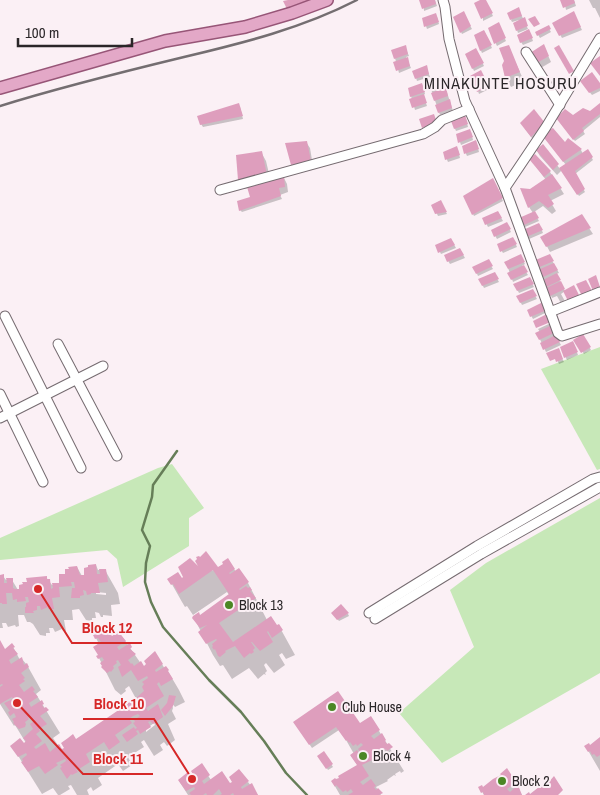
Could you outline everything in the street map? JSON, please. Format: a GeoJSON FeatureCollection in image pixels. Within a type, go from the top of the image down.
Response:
{"type":"FeatureCollection","features":[{"type":"Feature","properties":{"kind":"main road"},"geometry":{"type":"LineString","coordinates":[[0,88],[165,42],[245,27],[327,0]]}},
{"type":"Feature","properties":{"kind":"street"},"geometry":{"type":"LineString","coordinates":[[443,0],[446,7],[448,39],[465,101],[504,188],[558,333],[562,336],[600,324]]}},
{"type":"Feature","properties":{"kind":"street"},"geometry":{"type":"LineString","coordinates":[[504,188],[560,105],[600,38]]}},
{"type":"Feature","properties":{"kind":"street"},"geometry":{"type":"LineString","coordinates":[[526,52],[560,105]]}},
{"type":"Feature","properties":{"kind":"street"},"geometry":{"type":"LineString","coordinates":[[220,190],[423,134],[435,128],[442,120],[468,109]]}},
{"type":"Feature","properties":{"kind":"street"},"geometry":{"type":"LineString","coordinates":[[550,312],[600,292]]}},
{"type":"Feature","properties":{"kind":"street"},"geometry":{"type":"LineString","coordinates":[[5,316],[82,468]]}},
{"type":"Feature","properties":{"kind":"street"},"geometry":{"type":"LineString","coordinates":[[58,344],[117,456]]}},
{"type":"Feature","properties":{"kind":"street"},"geometry":{"type":"LineString","coordinates":[[0,418],[103,366]]}},
{"type":"Feature","properties":{"kind":"street"},"geometry":{"type":"LineString","coordinates":[[0,394],[43,482]]}},
{"type":"Feature","properties":{"kind":"street"},"geometry":{"type":"LineString","coordinates":[[372,616],[481,554],[598,483]]}},
{"type":"Feature","properties":{"kind":"green space"},"geometry":{"type":"Polygon","coordinates":[[[600,347],[600,469],[597,470],[541,369],[600,347]]]}},
{"type":"Feature","properties":{"kind":"green space"},"geometry":{"type":"Polygon","coordinates":[[[172,464],[204,508],[189,518],[189,546],[123,587],[117,559],[107,550],[0,560],[0,538],[158,468],[172,464]]]}},
{"type":"Feature","properties":{"kind":"green space"},"geometry":{"type":"Polygon","coordinates":[[[600,498],[600,673],[442,763],[399,713],[474,647],[450,590],[486,563],[600,498]]]}},
{"type":"Feature","properties":{"kind":"building"},"geometry":{"type":"Polygon","coordinates":[[[311,0],[311,2],[287,9],[283,1],[311,0]]]}},
{"type":"Feature","properties":{"kind":"building"},"geometry":{"type":"Polygon","coordinates":[[[419,0],[435,0],[436,4],[422,9],[419,0]]]}},
{"type":"Feature","properties":{"kind":"building"},"geometry":{"type":"Polygon","coordinates":[[[486,0],[493,13],[481,19],[474,3],[486,0]]]}},
{"type":"Feature","properties":{"kind":"building"},"geometry":{"type":"Polygon","coordinates":[[[560,0],[574,0],[575,3],[563,8],[560,0]]]}},
{"type":"Feature","properties":{"kind":"building"},"geometry":{"type":"Polygon","coordinates":[[[519,7],[522,16],[510,20],[507,13],[519,7]]]}},
{"type":"Feature","properties":{"kind":"building"},"geometry":{"type":"Polygon","coordinates":[[[464,11],[471,26],[460,33],[453,17],[464,11]]]}},
{"type":"Feature","properties":{"kind":"building"},"geometry":{"type":"Polygon","coordinates":[[[574,11],[581,27],[559,36],[552,23],[574,11]]]}},
{"type":"Feature","properties":{"kind":"building"},"geometry":{"type":"Polygon","coordinates":[[[436,13],[439,22],[424,27],[422,18],[436,13]]]}},
{"type":"Feature","properties":{"kind":"building"},"geometry":{"type":"Polygon","coordinates":[[[535,16],[540,24],[534,27],[528,19],[535,16]]]}},
{"type":"Feature","properties":{"kind":"building"},"geometry":{"type":"Polygon","coordinates":[[[525,17],[528,26],[516,31],[513,23],[525,17]]]}},
{"type":"Feature","properties":{"kind":"building"},"geometry":{"type":"Polygon","coordinates":[[[499,22],[506,38],[494,44],[488,28],[499,22]]]}},
{"type":"Feature","properties":{"kind":"building"},"geometry":{"type":"Polygon","coordinates":[[[549,25],[551,29],[537,36],[535,32],[549,25]]]}},
{"type":"Feature","properties":{"kind":"building"},"geometry":{"type":"Polygon","coordinates":[[[529,29],[533,38],[520,43],[517,35],[529,29]]]}},
{"type":"Feature","properties":{"kind":"building"},"geometry":{"type":"Polygon","coordinates":[[[484,30],[492,45],[480,51],[474,35],[484,30]]]}},
{"type":"Feature","properties":{"kind":"building"},"geometry":{"type":"Polygon","coordinates":[[[544,44],[549,56],[535,64],[530,53],[544,44]]]}},
{"type":"Feature","properties":{"kind":"building"},"geometry":{"type":"Polygon","coordinates":[[[406,45],[408,54],[394,59],[391,50],[406,45]]]}},
{"type":"Feature","properties":{"kind":"building"},"geometry":{"type":"Polygon","coordinates":[[[509,45],[520,72],[505,78],[502,65],[504,61],[499,48],[509,45]]]}},
{"type":"Feature","properties":{"kind":"building"},"geometry":{"type":"Polygon","coordinates":[[[559,45],[574,71],[569,74],[554,48],[559,45]]]}},
{"type":"Feature","properties":{"kind":"building"},"geometry":{"type":"Polygon","coordinates":[[[476,48],[484,63],[472,69],[465,54],[476,48]]]}},
{"type":"Feature","properties":{"kind":"building"},"geometry":{"type":"Polygon","coordinates":[[[600,56],[600,76],[590,63],[600,56]]]}},
{"type":"Feature","properties":{"kind":"building"},"geometry":{"type":"Polygon","coordinates":[[[408,57],[410,66],[396,71],[393,62],[408,57]]]}},
{"type":"Feature","properties":{"kind":"building"},"geometry":{"type":"Polygon","coordinates":[[[427,65],[429,74],[415,79],[412,71],[427,65]]]}},
{"type":"Feature","properties":{"kind":"building"},"geometry":{"type":"Polygon","coordinates":[[[481,70],[489,86],[477,92],[470,76],[481,70]]]}},
{"type":"Feature","properties":{"kind":"building"},"geometry":{"type":"Polygon","coordinates":[[[592,72],[600,83],[600,88],[589,93],[580,81],[592,72]]]}},
{"type":"Feature","properties":{"kind":"building"},"geometry":{"type":"Polygon","coordinates":[[[442,76],[444,85],[430,90],[427,81],[442,76]]]}},
{"type":"Feature","properties":{"kind":"building"},"geometry":{"type":"Polygon","coordinates":[[[422,83],[425,92],[410,97],[408,88],[422,83]]]}},
{"type":"Feature","properties":{"kind":"building"},"geometry":{"type":"Polygon","coordinates":[[[446,87],[448,96],[434,101],[431,93],[446,87]]]}},
{"type":"Feature","properties":{"kind":"building"},"geometry":{"type":"Polygon","coordinates":[[[424,94],[427,103],[412,108],[409,99],[424,94]]]}},
{"type":"Feature","properties":{"kind":"building"},"geometry":{"type":"Polygon","coordinates":[[[450,99],[452,108],[438,113],[435,105],[450,99]]]}},
{"type":"Feature","properties":{"kind":"building"},"geometry":{"type":"Polygon","coordinates":[[[239,103],[243,116],[200,125],[197,116],[239,103]]]}},
{"type":"Feature","properties":{"kind":"building"},"geometry":{"type":"Polygon","coordinates":[[[600,103],[600,114],[582,128],[584,131],[573,140],[556,118],[565,109],[573,115],[583,108],[590,111],[600,103]]]}},
{"type":"Feature","properties":{"kind":"building"},"geometry":{"type":"Polygon","coordinates":[[[534,109],[545,123],[531,137],[520,123],[534,109]]]}},
{"type":"Feature","properties":{"kind":"building"},"geometry":{"type":"Polygon","coordinates":[[[434,114],[437,123],[422,128],[419,119],[434,114]]]}},
{"type":"Feature","properties":{"kind":"building"},"geometry":{"type":"Polygon","coordinates":[[[465,115],[468,124],[454,129],[451,121],[465,115]]]}},
{"type":"Feature","properties":{"kind":"building"},"geometry":{"type":"Polygon","coordinates":[[[553,128],[565,142],[568,138],[582,149],[563,162],[541,134],[553,128]]]}},
{"type":"Feature","properties":{"kind":"building"},"geometry":{"type":"Polygon","coordinates":[[[470,129],[473,137],[458,143],[456,134],[470,129]]]}},
{"type":"Feature","properties":{"kind":"building"},"geometry":{"type":"Polygon","coordinates":[[[476,140],[479,149],[464,154],[462,146],[476,140]]]}},
{"type":"Feature","properties":{"kind":"building"},"geometry":{"type":"Polygon","coordinates":[[[307,141],[311,161],[291,165],[285,143],[307,141]]]}},
{"type":"Feature","properties":{"kind":"building"},"geometry":{"type":"Polygon","coordinates":[[[543,144],[559,164],[553,170],[536,150],[543,144]]]}},
{"type":"Feature","properties":{"kind":"building"},"geometry":{"type":"Polygon","coordinates":[[[457,146],[460,155],[445,160],[443,152],[457,146]]]}},
{"type":"Feature","properties":{"kind":"building"},"geometry":{"type":"Polygon","coordinates":[[[588,149],[593,157],[575,171],[585,189],[577,195],[559,168],[588,149]]]}},
{"type":"Feature","properties":{"kind":"building"},"geometry":{"type":"Polygon","coordinates":[[[262,151],[267,175],[238,180],[236,155],[262,151]]]}},
{"type":"Feature","properties":{"kind":"building"},"geometry":{"type":"Polygon","coordinates":[[[535,154],[551,171],[544,177],[529,159],[535,154]]]}},
{"type":"Feature","properties":{"kind":"building"},"geometry":{"type":"Polygon","coordinates":[[[552,174],[562,188],[548,195],[554,204],[548,208],[539,201],[528,208],[520,188],[530,189],[552,174]]]}},
{"type":"Feature","properties":{"kind":"building"},"geometry":{"type":"Polygon","coordinates":[[[284,177],[285,187],[279,188],[281,196],[239,211],[237,201],[250,197],[247,187],[284,177]]]}},
{"type":"Feature","properties":{"kind":"building"},"geometry":{"type":"Polygon","coordinates":[[[493,178],[503,198],[472,215],[463,196],[493,178]]]}},
{"type":"Feature","properties":{"kind":"building"},"geometry":{"type":"Polygon","coordinates":[[[441,200],[447,212],[435,214],[431,205],[441,200]]]}},
{"type":"Feature","properties":{"kind":"building"},"geometry":{"type":"Polygon","coordinates":[[[498,211],[502,218],[485,225],[482,218],[498,211]]]}},
{"type":"Feature","properties":{"kind":"building"},"geometry":{"type":"Polygon","coordinates":[[[535,211],[539,218],[522,226],[519,218],[535,211]]]}},
{"type":"Feature","properties":{"kind":"building"},"geometry":{"type":"Polygon","coordinates":[[[582,214],[591,228],[546,247],[540,237],[582,214]]]}},
{"type":"Feature","properties":{"kind":"building"},"geometry":{"type":"Polygon","coordinates":[[[507,222],[511,229],[494,237],[491,230],[507,222]]]}},
{"type":"Feature","properties":{"kind":"building"},"geometry":{"type":"Polygon","coordinates":[[[539,223],[543,230],[526,237],[523,230],[539,223]]]}},
{"type":"Feature","properties":{"kind":"building"},"geometry":{"type":"Polygon","coordinates":[[[513,237],[517,244],[500,252],[497,244],[513,237]]]}},
{"type":"Feature","properties":{"kind":"building"},"geometry":{"type":"Polygon","coordinates":[[[451,238],[455,245],[438,253],[435,245],[451,238]]]}},
{"type":"Feature","properties":{"kind":"building"},"geometry":{"type":"Polygon","coordinates":[[[460,248],[464,255],[447,262],[444,255],[460,248]]]}},
{"type":"Feature","properties":{"kind":"building"},"geometry":{"type":"Polygon","coordinates":[[[521,254],[525,262],[508,269],[504,262],[521,254]]]}},
{"type":"Feature","properties":{"kind":"building"},"geometry":{"type":"Polygon","coordinates":[[[550,254],[554,261],[537,268],[533,261],[550,254]]]}},
{"type":"Feature","properties":{"kind":"building"},"geometry":{"type":"Polygon","coordinates":[[[489,259],[493,266],[476,274],[472,267],[489,259]]]}},
{"type":"Feature","properties":{"kind":"building"},"geometry":{"type":"Polygon","coordinates":[[[554,263],[558,270],[541,278],[538,270],[554,263]]]}},
{"type":"Feature","properties":{"kind":"building"},"geometry":{"type":"Polygon","coordinates":[[[524,265],[528,272],[511,280],[507,273],[524,265]]]}},
{"type":"Feature","properties":{"kind":"building"},"geometry":{"type":"Polygon","coordinates":[[[495,272],[499,279],[482,286],[478,279],[495,272]]]}},
{"type":"Feature","properties":{"kind":"building"},"geometry":{"type":"Polygon","coordinates":[[[557,273],[561,280],[544,288],[541,281],[557,273]]]}},
{"type":"Feature","properties":{"kind":"building"},"geometry":{"type":"Polygon","coordinates":[[[596,275],[600,287],[593,291],[588,279],[596,275]]]}},
{"type":"Feature","properties":{"kind":"building"},"geometry":{"type":"Polygon","coordinates":[[[530,277],[534,284],[517,291],[513,284],[530,277]]]}},
{"type":"Feature","properties":{"kind":"building"},"geometry":{"type":"Polygon","coordinates":[[[586,280],[592,291],[582,296],[576,284],[586,280]]]}},
{"type":"Feature","properties":{"kind":"building"},"geometry":{"type":"Polygon","coordinates":[[[561,281],[565,289],[550,296],[546,288],[561,281]]]}},
{"type":"Feature","properties":{"kind":"building"},"geometry":{"type":"Polygon","coordinates":[[[574,285],[580,297],[569,303],[563,291],[574,285]]]}},
{"type":"Feature","properties":{"kind":"building"},"geometry":{"type":"Polygon","coordinates":[[[533,289],[537,296],[520,303],[516,296],[533,289]]]}},
{"type":"Feature","properties":{"kind":"building"},"geometry":{"type":"Polygon","coordinates":[[[543,302],[547,310],[530,317],[527,310],[543,302]]]}},
{"type":"Feature","properties":{"kind":"building"},"geometry":{"type":"Polygon","coordinates":[[[549,313],[553,321],[536,328],[533,321],[549,313]]]}},
{"type":"Feature","properties":{"kind":"building"},"geometry":{"type":"Polygon","coordinates":[[[552,325],[556,332],[539,340],[535,333],[552,325]]]}},
{"type":"Feature","properties":{"kind":"building"},"geometry":{"type":"Polygon","coordinates":[[[583,334],[591,347],[581,353],[573,340],[583,334]]]}},
{"type":"Feature","properties":{"kind":"building"},"geometry":{"type":"Polygon","coordinates":[[[556,335],[560,342],[543,350],[540,343],[556,335]]]}},
{"type":"Feature","properties":{"kind":"building"},"geometry":{"type":"Polygon","coordinates":[[[573,341],[578,352],[564,358],[560,347],[573,341]]]}},
{"type":"Feature","properties":{"kind":"building"},"geometry":{"type":"Polygon","coordinates":[[[559,348],[563,359],[556,362],[555,359],[550,361],[546,353],[559,348]]]}},
{"type":"Feature","properties":{"kind":"building","name":"Block 13"},"geometry":{"type":"Polygon","coordinates":[[[206,551],[218,567],[228,558],[235,569],[230,574],[239,568],[249,582],[239,589],[246,586],[250,587],[252,590],[250,591],[256,598],[219,623],[233,642],[271,616],[283,630],[272,638],[268,631],[273,642],[260,651],[251,642],[255,648],[254,652],[244,658],[235,646],[225,651],[220,657],[212,647],[212,644],[217,640],[206,644],[198,632],[207,625],[200,628],[192,618],[193,616],[199,612],[200,615],[229,594],[213,570],[179,594],[173,584],[171,585],[167,579],[178,572],[182,578],[178,567],[190,558],[198,566],[195,561],[196,557],[200,557],[206,551]]]}},
{"type":"Feature","properties":{"kind":"building"},"geometry":{"type":"Polygon","coordinates":[[[96,564],[97,574],[100,574],[99,569],[106,569],[108,582],[98,583],[100,593],[87,595],[86,591],[83,590],[84,595],[80,596],[80,598],[71,598],[72,588],[75,588],[74,582],[71,582],[72,586],[59,587],[60,597],[52,598],[54,609],[48,609],[48,607],[41,610],[40,606],[37,606],[37,610],[33,611],[34,613],[25,613],[26,603],[29,602],[28,597],[25,597],[26,601],[17,602],[17,599],[13,600],[12,593],[6,593],[7,604],[0,603],[0,575],[4,574],[4,583],[7,583],[6,578],[13,578],[13,588],[15,589],[19,589],[19,585],[23,584],[22,582],[27,582],[26,578],[47,576],[47,579],[50,579],[51,589],[53,588],[52,583],[59,583],[59,574],[65,574],[65,569],[69,569],[68,567],[77,566],[80,575],[84,575],[84,568],[88,567],[88,565],[96,564]]]}},
{"type":"Feature","properties":{"kind":"building"},"geometry":{"type":"Polygon","coordinates":[[[341,604],[349,613],[337,620],[331,613],[341,604]]]}},
{"type":"Feature","properties":{"kind":"building"},"geometry":{"type":"Polygon","coordinates":[[[106,628],[112,636],[120,630],[121,635],[126,641],[117,647],[119,650],[130,643],[132,647],[130,649],[136,654],[128,660],[134,666],[141,661],[144,666],[146,664],[144,661],[155,651],[163,664],[155,670],[156,672],[166,666],[169,670],[173,679],[161,686],[159,682],[157,684],[164,696],[146,708],[148,711],[158,704],[163,717],[153,724],[150,721],[148,722],[151,727],[140,734],[138,730],[136,731],[138,734],[127,742],[122,735],[134,727],[135,729],[137,728],[133,723],[140,716],[138,714],[133,716],[129,719],[132,723],[115,735],[120,742],[109,750],[104,742],[86,754],[90,762],[79,769],[77,766],[75,767],[78,772],[71,774],[67,779],[60,768],[62,767],[60,765],[66,761],[65,759],[56,763],[58,765],[45,774],[39,766],[28,772],[21,762],[27,755],[26,753],[18,757],[10,746],[20,738],[24,743],[26,741],[23,738],[33,729],[30,724],[33,722],[30,716],[25,722],[25,727],[19,729],[13,723],[12,719],[16,717],[14,713],[10,716],[8,712],[10,711],[4,703],[13,699],[12,697],[0,704],[0,687],[3,685],[0,685],[0,640],[5,649],[12,643],[15,647],[13,648],[18,654],[9,660],[11,664],[22,657],[24,665],[27,663],[29,667],[21,673],[25,681],[19,685],[24,692],[32,686],[35,690],[33,691],[38,697],[29,703],[31,707],[42,700],[44,708],[46,707],[49,710],[40,716],[47,724],[39,729],[40,731],[36,734],[42,741],[34,747],[36,749],[45,743],[50,752],[59,744],[62,749],[64,748],[61,743],[73,734],[76,739],[132,699],[136,704],[138,703],[135,699],[144,691],[142,687],[144,684],[142,682],[148,678],[147,676],[138,681],[131,670],[122,677],[118,667],[121,665],[118,660],[111,672],[107,673],[101,667],[100,663],[104,660],[102,657],[98,659],[96,656],[98,655],[93,647],[101,642],[98,638],[95,639],[93,635],[106,628]]]}},
{"type":"Feature","properties":{"kind":"building"},"geometry":{"type":"Polygon","coordinates":[[[338,691],[360,723],[371,716],[380,730],[371,736],[374,739],[382,733],[387,744],[389,743],[393,747],[387,751],[386,749],[381,755],[380,753],[375,756],[376,758],[362,765],[369,776],[360,782],[363,785],[371,779],[376,786],[374,787],[376,790],[378,788],[383,793],[379,795],[348,795],[353,792],[351,789],[343,792],[336,785],[335,787],[331,781],[339,778],[338,776],[357,765],[350,755],[357,750],[360,752],[358,749],[363,745],[361,743],[353,746],[350,742],[346,741],[336,727],[309,745],[293,722],[338,691]]]}},
{"type":"Feature","properties":{"kind":"building"},"geometry":{"type":"Polygon","coordinates":[[[169,695],[176,696],[173,706],[165,716],[161,710],[167,703],[169,695]]]}},
{"type":"Feature","properties":{"kind":"building"},"geometry":{"type":"Polygon","coordinates":[[[600,737],[600,755],[597,757],[594,754],[592,755],[590,751],[588,752],[584,746],[589,743],[590,745],[600,737]]]}},
{"type":"Feature","properties":{"kind":"building"},"geometry":{"type":"Polygon","coordinates":[[[324,751],[333,764],[326,769],[317,756],[324,751]]]}},
{"type":"Feature","properties":{"kind":"building"},"geometry":{"type":"Polygon","coordinates":[[[202,763],[210,775],[202,781],[204,784],[222,771],[230,783],[232,782],[229,777],[239,769],[249,781],[241,787],[242,789],[252,783],[258,795],[234,795],[233,793],[230,795],[220,795],[222,794],[219,789],[213,795],[207,795],[206,793],[203,795],[191,795],[189,793],[195,789],[194,787],[186,791],[178,780],[188,772],[192,777],[194,776],[191,771],[202,763]]]}},
{"type":"Feature","properties":{"kind":"building","name":"Block 2"},"geometry":{"type":"Polygon","coordinates":[[[507,768],[516,782],[507,789],[510,792],[518,785],[522,795],[484,795],[483,792],[481,793],[478,787],[482,785],[483,787],[501,775],[507,768]]]}},
{"type":"Feature","properties":{"kind":"building","name":"Block 2"},"geometry":{"type":"Polygon","coordinates":[[[554,776],[563,790],[558,795],[525,795],[548,783],[554,776]]]}},
{"type":"Feature","properties":{"kind":"waterway"},"geometry":{"type":"LineString","coordinates":[[177,451],[153,485],[152,497],[142,530],[150,546],[146,563],[145,582],[151,602],[163,627],[209,680],[241,712],[286,773],[307,795]]}},
{"type":"Feature","properties":{"kind":"railway"},"geometry":{"type":"LineString","coordinates":[[0,106],[46,92],[272,34],[315,19],[357,0]]}},
{"type":"Feature","properties":{"kind":"place","name":"Block 12"},"geometry":{"type":"Point","coordinates":[38,589]}},
{"type":"Feature","properties":{"kind":"place","name":"Block 13"},"geometry":{"type":"Point","coordinates":[229,605]}},
{"type":"Feature","properties":{"kind":"place","name":"Block 11"},"geometry":{"type":"Point","coordinates":[17,703]}},
{"type":"Feature","properties":{"kind":"place","name":"Club House"},"geometry":{"type":"Point","coordinates":[332,707]}},
{"type":"Feature","properties":{"kind":"place","name":"Block 4"},"geometry":{"type":"Point","coordinates":[363,756]}},
{"type":"Feature","properties":{"kind":"place","name":"Block 10"},"geometry":{"type":"Point","coordinates":[192,779]}},
{"type":"Feature","properties":{"kind":"place","name":"Block 2"},"geometry":{"type":"Point","coordinates":[502,781]}},
{"type":"Feature","properties":{"kind":"district","name":"MINAKUNTE HOSURU"},"geometry":{"type":"Point","coordinates":[501,83]}}]}
